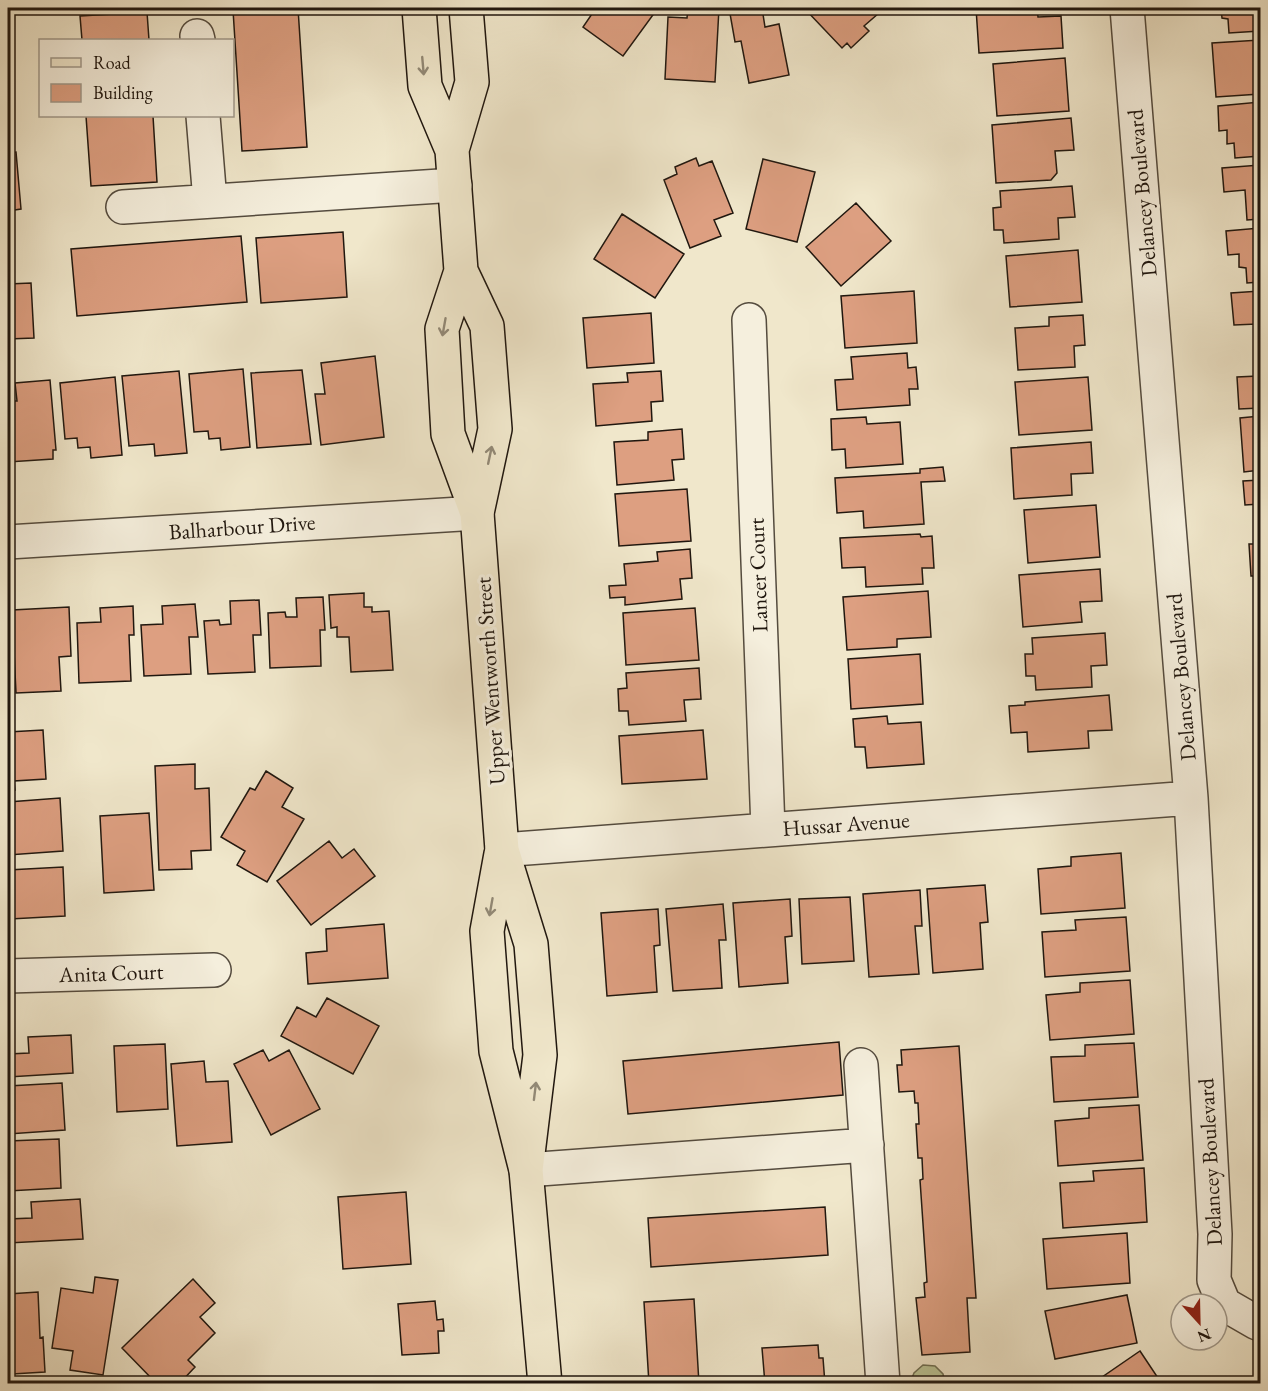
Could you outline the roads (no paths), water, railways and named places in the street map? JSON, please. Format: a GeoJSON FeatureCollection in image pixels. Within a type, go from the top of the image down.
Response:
{"type":"FeatureCollection","features":[{"type":"Feature","properties":{"kind":"main road","name":"Upper Wentworth Street"},"geometry":{"type":"LineString","coordinates":[[419,8],[425,86],[452,150],[461,271],[487,326],[495,429],[477,513]]}},
{"type":"Feature","properties":{"kind":"main road","name":"Upper Wentworth Street"},"geometry":{"type":"LineString","coordinates":[[452,150],[472,82],[466,8]]}},
{"type":"Feature","properties":{"kind":"main road","name":"Upper Wentworth Street"},"geometry":{"type":"LineString","coordinates":[[461,271],[442,329],[448,434],[477,513],[502,850],[531,944],[540,1055],[526,1170]]}},
{"type":"Feature","properties":{"kind":"main road","name":"Upper Wentworth Street"},"geometry":{"type":"LineString","coordinates":[[502,850],[487,931],[496,1051],[526,1170],[545,1383]]}},
{"type":"Feature","properties":{"kind":"street","name":"Delancey Boulevard"},"geometry":{"type":"LineString","coordinates":[[1127,8],[1191,798],[1215,1233],[1214,1280],[1224,1304],[1260,1323]]}},
{"type":"Feature","properties":{"kind":"street"},"geometry":{"type":"LineString","coordinates":[[204,117],[210,201]]}},
{"type":"Feature","properties":{"kind":"street"},"geometry":{"type":"LineString","coordinates":[[123,207],[455,185]]}},
{"type":"Feature","properties":{"kind":"street","name":"Lancer Court"},"geometry":{"type":"LineString","coordinates":[[748,320],[768,829]]}},
{"type":"Feature","properties":{"kind":"street","name":"Balharbour Drive"},"geometry":{"type":"LineString","coordinates":[[8,542],[477,513]]}},
{"type":"Feature","properties":{"kind":"street","name":"Hussar Avenue"},"geometry":{"type":"LineString","coordinates":[[502,850],[1191,798]]}},
{"type":"Feature","properties":{"kind":"street","name":"Anita Court"},"geometry":{"type":"LineString","coordinates":[[8,976],[214,970]]}},
{"type":"Feature","properties":{"kind":"street"},"geometry":{"type":"LineString","coordinates":[[861,1065],[883,1383]]}},
{"type":"Feature","properties":{"kind":"street"},"geometry":{"type":"LineString","coordinates":[[526,1170],[867,1145]]}}]}
